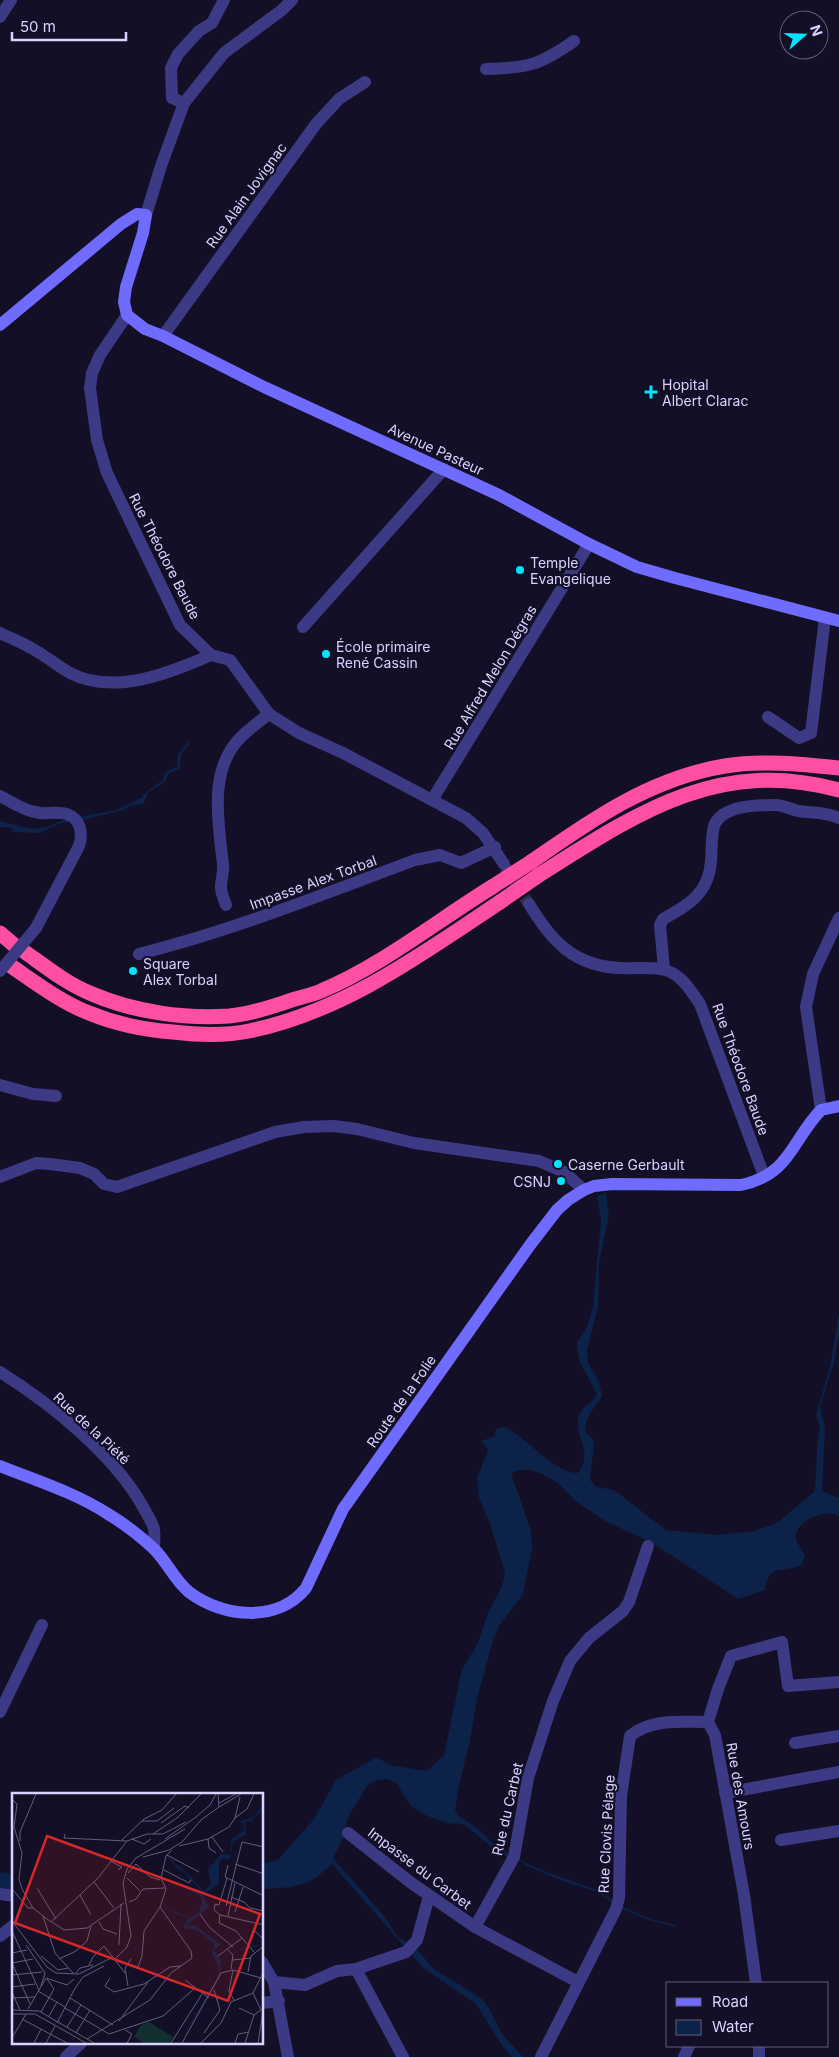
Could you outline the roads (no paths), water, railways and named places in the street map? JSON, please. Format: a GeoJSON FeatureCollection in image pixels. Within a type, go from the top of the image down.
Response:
{"type":"FeatureCollection","features":[{"type":"Feature","properties":{"kind":"highway"},"geometry":{"type":"LineString","coordinates":[[0,933],[64,980],[112,1002],[153,1012],[189,1016],[230,1016],[259,1010],[321,992],[377,962],[531,862],[597,816],[670,780],[705,770],[747,764],[782,763],[839,768]]}},
{"type":"Feature","properties":{"kind":"highway"},"geometry":{"type":"LineString","coordinates":[[3,964],[88,1013],[140,1029],[222,1035],[248,1032],[316,1012],[386,976],[539,875],[619,825],[675,798],[738,782],[780,780],[809,782],[839,790]]}},
{"type":"Feature","properties":{"kind":"highway"},"geometry":{"type":"LineString","coordinates":[[809,782],[839,796]]}},
{"type":"Feature","properties":{"kind":"street"},"geometry":{"type":"LineString","coordinates":[[0,17],[11,0]]}},
{"type":"Feature","properties":{"kind":"street"},"geometry":{"type":"LineString","coordinates":[[184,103],[172,98],[171,68],[178,54],[199,30],[212,23],[224,0]]}},
{"type":"Feature","properties":{"kind":"street"},"geometry":{"type":"LineString","coordinates":[[127,315],[124,302],[126,287],[144,233],[146,215],[161,166],[184,103],[224,53],[282,10],[292,0]]}},
{"type":"Feature","properties":{"kind":"street"},"geometry":{"type":"LineString","coordinates":[[486,69],[533,65],[553,56],[574,41]]}},
{"type":"Feature","properties":{"kind":"street","name":"Rue Alain Jovignac"},"geometry":{"type":"LineString","coordinates":[[163,336],[316,124],[339,99],[364,82]]}},
{"type":"Feature","properties":{"kind":"street"},"geometry":{"type":"LineString","coordinates":[[0,325],[121,224],[137,214],[146,215]]}},
{"type":"Feature","properties":{"kind":"street","name":"Avenue Pasteur"},"geometry":{"type":"LineString","coordinates":[[127,315],[145,329],[163,336],[264,387],[499,495],[589,544],[637,567],[839,621]]}},
{"type":"Feature","properties":{"kind":"street","name":"Rue Théodore Baude"},"geometry":{"type":"LineString","coordinates":[[127,315],[100,355],[92,373],[90,388],[97,440],[107,473],[180,625],[211,655],[230,660],[269,714],[299,733],[343,753],[476,825],[495,848],[504,864]]}},
{"type":"Feature","properties":{"kind":"street"},"geometry":{"type":"LineString","coordinates":[[303,627],[444,469]]}},
{"type":"Feature","properties":{"kind":"street","name":"Rue Alfred Melon Dégras"},"geometry":{"type":"LineString","coordinates":[[432,800],[589,544]]}},
{"type":"Feature","properties":{"kind":"street"},"geometry":{"type":"LineString","coordinates":[[768,717],[799,738],[811,733],[825,618]]}},
{"type":"Feature","properties":{"kind":"street"},"geometry":{"type":"LineString","coordinates":[[0,633],[32,648],[71,673],[96,681],[136,681],[179,669],[211,655]]}},
{"type":"Feature","properties":{"kind":"street"},"geometry":{"type":"LineString","coordinates":[[226,906],[221,887],[224,867],[220,842],[218,794],[221,770],[228,755],[241,736],[269,714]]}},
{"type":"Feature","properties":{"kind":"street"},"geometry":{"type":"LineString","coordinates":[[0,796],[20,807],[39,813],[67,814],[78,823],[82,832],[79,846],[36,928],[3,964]]}},
{"type":"Feature","properties":{"kind":"street"},"geometry":{"type":"LineString","coordinates":[[528,904],[550,936],[576,958],[606,968],[664,969],[660,925],[663,919],[698,896],[710,872],[714,826],[722,815],[732,810],[743,808],[777,805],[839,818]]}},
{"type":"Feature","properties":{"kind":"street","name":"Impasse Alex Torbal"},"geometry":{"type":"LineString","coordinates":[[139,954],[256,920],[415,860],[440,855],[461,863],[495,848]]}},
{"type":"Feature","properties":{"kind":"street"},"geometry":{"type":"LineString","coordinates":[[839,918],[813,974],[806,1007],[821,1110],[839,1106]]}},
{"type":"Feature","properties":{"kind":"street","name":"Rue Théodore Baude"},"geometry":{"type":"LineString","coordinates":[[664,969],[677,976],[686,984],[700,1004],[764,1176]]}},
{"type":"Feature","properties":{"kind":"street"},"geometry":{"type":"LineString","coordinates":[[0,1085],[33,1094],[56,1096]]}},
{"type":"Feature","properties":{"kind":"street","name":"Route de la Folie"},"geometry":{"type":"LineString","coordinates":[[0,1466],[57,1489],[107,1513],[154,1548],[179,1583],[190,1593],[207,1602],[248,1614],[262,1613],[288,1605],[298,1598],[306,1588],[343,1508],[530,1245],[558,1210],[584,1190],[612,1184],[741,1185],[757,1181],[781,1166],[821,1110]]}},
{"type":"Feature","properties":{"kind":"street"},"geometry":{"type":"LineString","coordinates":[[0,1176],[36,1163],[50,1164],[80,1168],[94,1174],[104,1184],[117,1187],[275,1132],[304,1127],[334,1126],[414,1143],[540,1161],[551,1164],[567,1174],[584,1190]]}},
{"type":"Feature","properties":{"kind":"street","name":"Rue de la Piété"},"geometry":{"type":"LineString","coordinates":[[0,1372],[29,1390],[60,1415],[107,1459],[132,1488],[150,1520],[154,1530],[154,1548]]}},
{"type":"Feature","properties":{"kind":"street","name":"Rue du Carbet"},"geometry":{"type":"LineString","coordinates":[[475,1927],[514,1857],[528,1778],[553,1701],[570,1661],[589,1638],[623,1611],[629,1602],[648,1546]]}},
{"type":"Feature","properties":{"kind":"street"},"geometry":{"type":"LineString","coordinates":[[0,1712],[42,1626]]}},
{"type":"Feature","properties":{"kind":"street"},"geometry":{"type":"LineString","coordinates":[[708,1722],[731,1656],[782,1642],[788,1686],[839,1682]]}},
{"type":"Feature","properties":{"kind":"street","name":"Rue Clovis Pélage"},"geometry":{"type":"LineString","coordinates":[[541,2057],[616,1909],[619,1898],[621,1796],[630,1736],[639,1729],[659,1722],[708,1722]]}},
{"type":"Feature","properties":{"kind":"street","name":"Rue des Amours"},"geometry":{"type":"LineString","coordinates":[[708,1722],[715,1736],[744,1895],[756,1982]]}},
{"type":"Feature","properties":{"kind":"street"},"geometry":{"type":"LineString","coordinates":[[795,1743],[839,1736]]}},
{"type":"Feature","properties":{"kind":"street"},"geometry":{"type":"LineString","coordinates":[[725,1793],[839,1772]]}},
{"type":"Feature","properties":{"kind":"street"},"geometry":{"type":"LineString","coordinates":[[781,1840],[839,1831]]}},
{"type":"Feature","properties":{"kind":"street","name":"Impasse du Carbet"},"geometry":{"type":"LineString","coordinates":[[348,1833],[429,1896],[475,1927]]}},
{"type":"Feature","properties":{"kind":"street"},"geometry":{"type":"LineString","coordinates":[[274,1982],[305,1985],[338,1971],[356,1969],[408,1950],[417,1940],[429,1896]]}},
{"type":"Feature","properties":{"kind":"street"},"geometry":{"type":"LineString","coordinates":[[0,1936],[12,1927]]}},
{"type":"Feature","properties":{"kind":"street"},"geometry":{"type":"LineString","coordinates":[[475,1927],[578,1982]]}},
{"type":"Feature","properties":{"kind":"street"},"geometry":{"type":"LineString","coordinates":[[264,1965],[274,1982],[279,2001],[288,2057]]}},
{"type":"Feature","properties":{"kind":"street"},"geometry":{"type":"LineString","coordinates":[[356,1969],[403,2057]]}},
{"type":"Feature","properties":{"kind":"street"},"geometry":{"type":"LineString","coordinates":[[264,2003],[279,2001]]}},
{"type":"Feature","properties":{"kind":"street"},"geometry":{"type":"LineString","coordinates":[[66,2057],[80,2044]]}},
{"type":"Feature","properties":{"kind":"water"},"geometry":{"type":"Polygon","coordinates":[[[188,742],[190,744],[181,754],[180,769],[168,774],[166,781],[149,792],[143,804],[132,805],[121,811],[81,820],[79,817],[117,810],[143,797],[143,794],[163,780],[165,772],[177,767],[178,754],[188,742]]]}},
{"type":"Feature","properties":{"kind":"water"},"geometry":{"type":"Polygon","coordinates":[[[66,818],[71,822],[61,823],[39,833],[12,832],[13,828],[0,827],[0,821],[26,828],[48,827],[66,818]]]}},
{"type":"Feature","properties":{"kind":"water"},"geometry":{"type":"Polygon","coordinates":[[[606,1193],[609,1216],[599,1262],[598,1307],[587,1350],[588,1363],[599,1381],[602,1396],[589,1415],[585,1426],[586,1433],[592,1438],[594,1443],[590,1480],[597,1487],[614,1490],[666,1530],[717,1535],[754,1531],[777,1523],[815,1491],[817,1444],[820,1426],[816,1416],[830,1366],[839,1314],[839,1334],[834,1362],[820,1407],[825,1429],[822,1491],[839,1498],[839,1517],[833,1514],[821,1514],[803,1523],[796,1533],[796,1538],[805,1556],[801,1565],[773,1572],[767,1581],[765,1590],[738,1599],[654,1544],[605,1521],[577,1502],[557,1482],[531,1470],[511,1473],[531,1531],[532,1549],[523,1594],[499,1626],[493,1640],[477,1699],[455,1810],[460,1817],[477,1828],[491,1842],[526,1863],[597,1890],[623,1907],[650,1919],[676,1925],[675,1927],[649,1920],[622,1909],[597,1892],[560,1880],[527,1866],[519,1860],[507,1857],[495,1850],[465,1825],[458,1823],[449,1824],[425,1815],[411,1806],[396,1783],[388,1779],[377,1780],[368,1785],[352,1810],[346,1824],[345,1834],[333,1858],[384,1916],[398,1937],[415,1947],[434,1969],[482,1999],[489,2008],[502,2034],[523,2057],[512,2057],[503,2047],[476,2004],[423,1968],[332,1864],[311,1881],[291,1887],[264,1889],[264,1864],[278,1860],[314,1819],[336,1780],[377,1757],[389,1765],[427,1771],[444,1755],[462,1669],[477,1645],[488,1613],[502,1586],[505,1573],[490,1524],[479,1498],[477,1479],[488,1450],[481,1441],[495,1436],[494,1432],[498,1428],[506,1427],[551,1462],[569,1472],[578,1473],[584,1458],[578,1419],[584,1408],[597,1394],[580,1362],[577,1343],[587,1327],[593,1307],[601,1220],[597,1196],[606,1193]]]}},
{"type":"Feature","properties":{"kind":"water"},"geometry":{"type":"Polygon","coordinates":[[[0,1872],[12,1874],[12,1891],[0,1890],[0,1872]]]}},
{"type":"Feature","properties":{"kind":"tunnel"},"geometry":{"type":"LineString","coordinates":[[505,867],[529,904]]}},
{"type":"Feature","properties":{"kind":"place","name":"Hopital Albert Clarac"},"geometry":{"type":"Point","coordinates":[651,392]}},
{"type":"Feature","properties":{"kind":"place","name":"Temple Evangelique"},"geometry":{"type":"Point","coordinates":[520,570]}},
{"type":"Feature","properties":{"kind":"place","name":"École primaire René Cassin"},"geometry":{"type":"Point","coordinates":[326,654]}},
{"type":"Feature","properties":{"kind":"place","name":"Square Alex Torbal"},"geometry":{"type":"Point","coordinates":[133,971]}},
{"type":"Feature","properties":{"kind":"place","name":"Caserne Gerbault"},"geometry":{"type":"Point","coordinates":[558,1164]}},
{"type":"Feature","properties":{"kind":"place","name":"CSNJ"},"geometry":{"type":"Point","coordinates":[561,1181]}}]}
